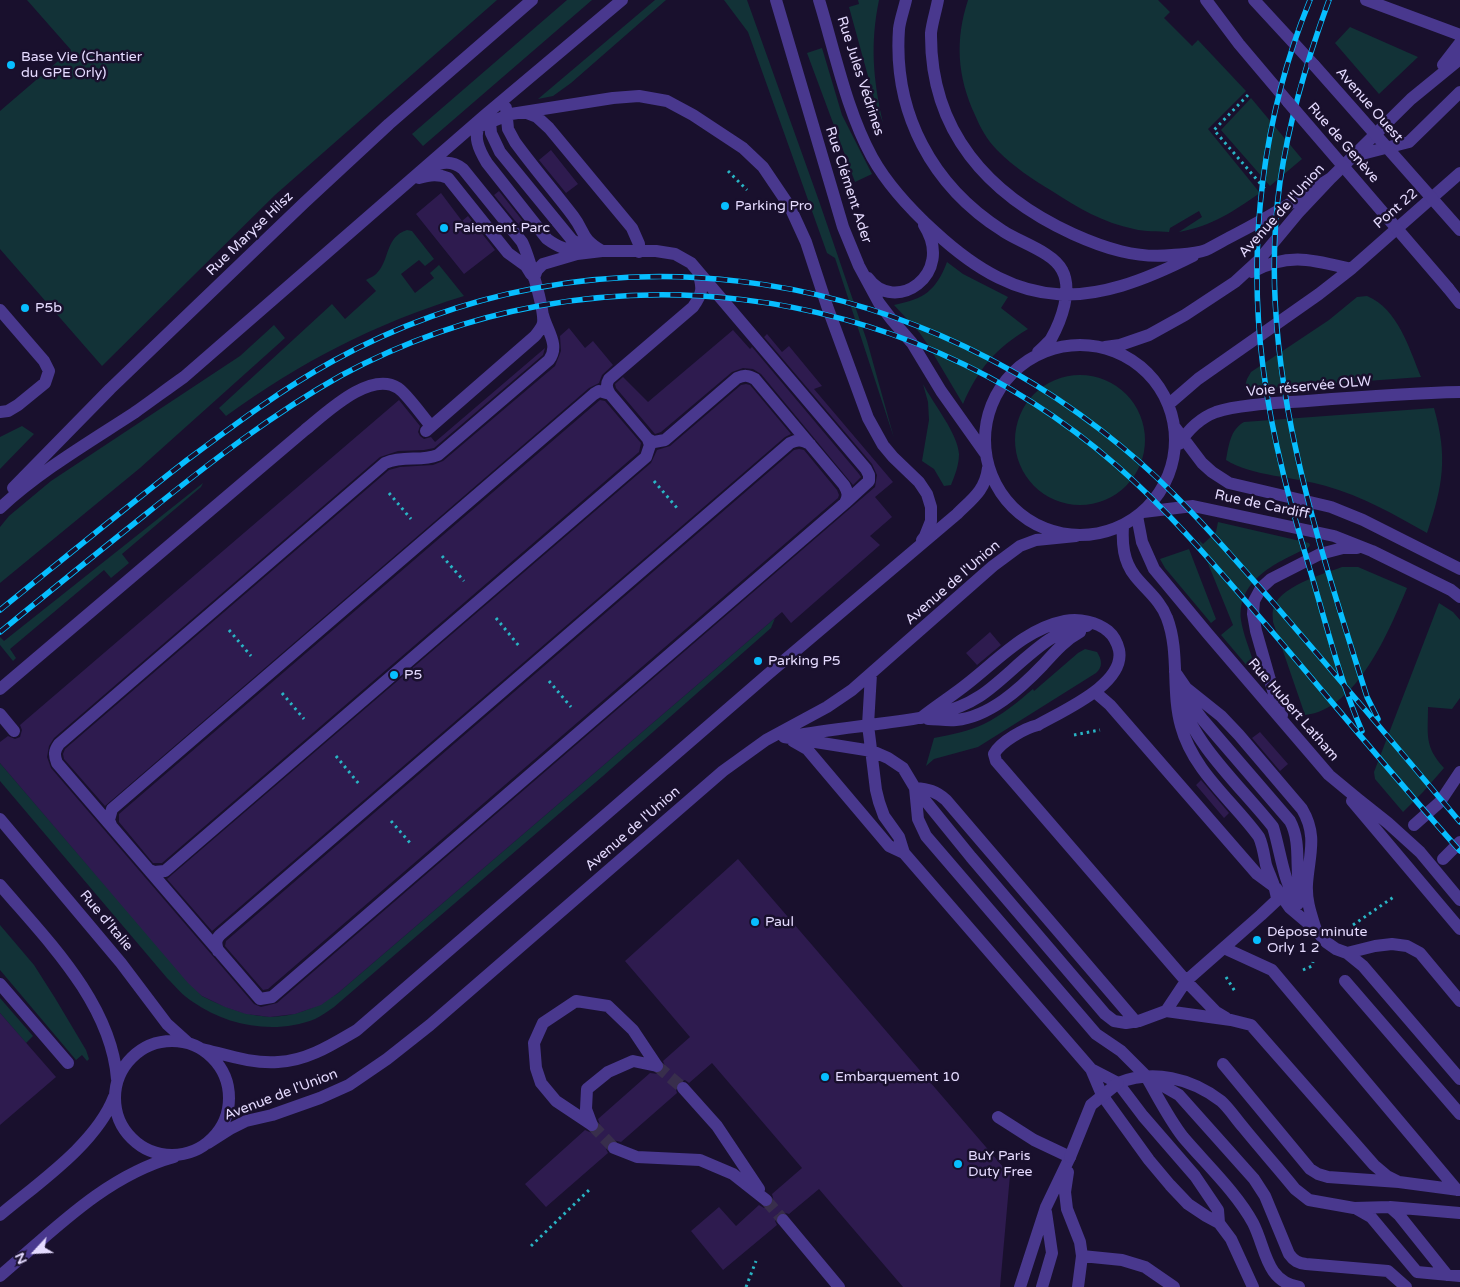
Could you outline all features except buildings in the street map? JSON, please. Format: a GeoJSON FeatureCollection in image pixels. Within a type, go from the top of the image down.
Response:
{"type":"FeatureCollection","features":[{"type":"Feature","properties":{"kind":"street","name":"Rue Maryse Hilsz"},"geometry":{"type":"LineString","coordinates":[[0,503],[110,389],[304,203],[389,124],[532,0]]}},
{"type":"Feature","properties":{"kind":"street"},"geometry":{"type":"LineString","coordinates":[[461,136],[477,128],[516,89],[622,0]]}},
{"type":"Feature","properties":{"kind":"street","name":"Rue Jules Védrines"},"geometry":{"type":"LineString","coordinates":[[819,0],[857,123],[872,157],[889,184],[917,215],[957,252],[990,274],[1029,290],[1066,295],[1085,294],[1121,287],[1160,273],[1265,218],[1331,178]]}},
{"type":"Feature","properties":{"kind":"street"},"geometry":{"type":"LineString","coordinates":[[906,0],[899,28],[899,65],[905,104],[917,136],[935,168],[982,218],[1005,233],[1051,257],[1062,269],[1066,281],[1066,295],[1060,318],[1050,340],[1035,355]]}},
{"type":"Feature","properties":{"kind":"street"},"geometry":{"type":"LineString","coordinates":[[938,0],[931,32],[933,65],[938,95],[952,130],[969,156],[990,180],[1015,200],[1051,222],[1098,245],[1136,255],[1170,256],[1204,250]]}},
{"type":"Feature","properties":{"kind":"street","name":"Avenue Ouest"},"geometry":{"type":"LineString","coordinates":[[1254,0],[1460,230]]}},
{"type":"Feature","properties":{"kind":"street"},"geometry":{"type":"LineString","coordinates":[[1366,0],[1460,35]]}},
{"type":"Feature","properties":{"kind":"street","name":"Rue de Genève"},"geometry":{"type":"LineString","coordinates":[[1206,1],[1239,44],[1460,304]]}},
{"type":"Feature","properties":{"kind":"street","name":"Rue Clément Ader"},"geometry":{"type":"LineString","coordinates":[[777,5],[843,227],[860,266],[879,303],[912,343],[941,392],[985,453]]}},
{"type":"Feature","properties":{"kind":"street"},"geometry":{"type":"LineString","coordinates":[[1411,98],[1448,61],[1460,43]]}},
{"type":"Feature","properties":{"kind":"street","name":"Avenue de l'Union"},"geometry":{"type":"LineString","coordinates":[[1103,347],[1120,345],[1149,335],[1185,315],[1235,282],[1259,260],[1298,213],[1331,178],[1411,98],[1460,59]]}},
{"type":"Feature","properties":{"kind":"street"},"geometry":{"type":"LineString","coordinates":[[516,89],[507,105],[506,116],[508,128],[518,147],[574,217],[589,244],[602,252]]}},
{"type":"Feature","properties":{"kind":"street"},"geometry":{"type":"LineString","coordinates":[[1354,156],[1409,142],[1460,92]]}},
{"type":"Feature","properties":{"kind":"street"},"geometry":{"type":"LineString","coordinates":[[0,508],[62,459],[184,377],[461,136],[487,119],[613,98],[639,96],[667,101],[693,115],[743,148],[763,167],[790,207],[806,242],[868,418],[893,457],[919,482],[927,494],[931,507],[931,521],[925,536],[913,552]]}},
{"type":"Feature","properties":{"kind":"street"},"geometry":{"type":"LineString","coordinates":[[524,112],[537,117],[549,128],[632,228],[639,244],[639,252]]}},
{"type":"Feature","properties":{"kind":"street"},"geometry":{"type":"LineString","coordinates":[[487,119],[500,152],[561,228],[572,240],[585,248],[602,252]]}},
{"type":"Feature","properties":{"kind":"street"},"geometry":{"type":"LineString","coordinates":[[406,184],[437,165],[448,162],[456,163],[463,169],[522,242],[526,250],[543,315],[555,348],[553,354],[549,360],[438,456],[429,459],[403,458],[385,463],[55,749],[54,757],[57,763],[260,999],[272,997],[869,481],[866,469],[691,263],[675,254],[656,251],[602,252],[568,250],[558,247],[547,239],[486,163],[478,145],[477,128]]}},
{"type":"Feature","properties":{"kind":"street","name":"Pont 22"},"geometry":{"type":"LineString","coordinates":[[1351,269],[1460,173]]}},
{"type":"Feature","properties":{"kind":"street"},"geometry":{"type":"LineString","coordinates":[[406,184],[430,174],[442,175],[448,178],[508,253],[526,266],[534,278]]}},
{"type":"Feature","properties":{"kind":"street"},"geometry":{"type":"LineString","coordinates":[[860,266],[872,284],[883,290],[898,293],[912,288],[924,279],[931,267],[934,253],[931,236],[917,215]]}},
{"type":"Feature","properties":{"kind":"street"},"geometry":{"type":"LineString","coordinates":[[534,278],[537,270],[544,264],[577,254],[602,252]]}},
{"type":"Feature","properties":{"kind":"street"},"geometry":{"type":"LineString","coordinates":[[1235,282],[1263,266],[1286,259],[1308,259],[1351,269]]}},
{"type":"Feature","properties":{"kind":"street"},"geometry":{"type":"LineString","coordinates":[[1169,404],[1198,379],[1319,294],[1351,269]]}},
{"type":"Feature","properties":{"kind":"street"},"geometry":{"type":"LineString","coordinates":[[148,869],[154,872],[165,871],[646,457],[650,445],[648,439],[610,394],[607,389],[607,383],[609,379],[693,307],[700,297],[702,284],[698,271]]}},
{"type":"Feature","properties":{"kind":"street"},"geometry":{"type":"LineString","coordinates":[[0,310],[44,361],[49,372],[45,383],[18,405],[8,411],[0,412]]}},
{"type":"Feature","properties":{"kind":"street"},"geometry":{"type":"LineString","coordinates":[[0,689],[338,403],[366,387],[387,383],[399,389],[428,428],[534,336],[540,330],[543,323],[543,315]]}},
{"type":"Feature","properties":{"kind":"street","name":"Avenue de l'Union"},"geometry":{"type":"LineString","coordinates":[[0,1276],[80,1208],[110,1186],[137,1170],[195,1151],[230,1128],[246,1121],[272,1115],[320,1098],[349,1085],[387,1059],[430,1025],[724,772],[766,740],[827,707],[871,674],[994,566],[1020,546],[1036,540],[1100,534],[1123,526],[1140,514],[1159,494],[1171,470],[1175,448],[1174,426],[1169,404],[1158,384],[1143,368],[1124,355],[1103,347],[1081,344],[1057,347],[1035,355],[1015,370],[1000,388],[989,410],[985,433],[985,453],[988,468],[996,486],[1006,501],[1026,518],[1050,530],[1076,536]]}},
{"type":"Feature","properties":{"kind":"street"},"geometry":{"type":"LineString","coordinates":[[648,439],[654,442],[665,440],[737,378],[743,375],[749,376],[755,379],[844,485],[848,491],[845,503]]}},
{"type":"Feature","properties":{"kind":"street"},"geometry":{"type":"LineString","coordinates":[[111,825],[109,820],[112,809],[594,394],[599,391],[610,394]]}},
{"type":"Feature","properties":{"kind":"street","name":"Voie réservée OLW"},"geometry":{"type":"LineString","coordinates":[[1175,448],[1198,421],[1225,410],[1274,403],[1460,392]]}},
{"type":"Feature","properties":{"kind":"street"},"geometry":{"type":"LineString","coordinates":[[1174,426],[1207,468],[1229,483],[1331,507],[1364,520],[1460,569]]}},
{"type":"Feature","properties":{"kind":"street"},"geometry":{"type":"LineString","coordinates":[[218,951],[216,939],[220,935],[783,450],[796,440],[803,440],[810,444]]}},
{"type":"Feature","properties":{"kind":"street","name":"Avenue de l'Union"},"geometry":{"type":"LineString","coordinates":[[0,1215],[72,1154],[91,1135],[103,1121],[114,1097],[117,1079],[126,1063],[138,1051],[153,1043],[170,1040],[187,1042],[202,1049],[246,1060],[280,1062],[307,1056],[333,1045],[356,1030],[767,675],[957,514],[980,492],[987,480],[988,468]]}},
{"type":"Feature","properties":{"kind":"street","name":"Rue de Cardiff"},"geometry":{"type":"LineString","coordinates":[[1140,514],[1178,507],[1199,507],[1334,536],[1372,551],[1451,590],[1460,597]]}},
{"type":"Feature","properties":{"kind":"street","name":"Rue Hubert Latham"},"geometry":{"type":"LineString","coordinates":[[1140,514],[1142,542],[1154,570],[1329,775],[1420,852],[1460,900]]}},
{"type":"Feature","properties":{"kind":"street"},"geometry":{"type":"LineString","coordinates":[[1123,526],[1122,542],[1128,565],[1134,575],[1155,598],[1166,615],[1170,626],[1175,672],[1175,698],[1181,727],[1190,751],[1259,837],[1264,849],[1266,864],[1276,888],[1290,908],[1316,930]]}},
{"type":"Feature","properties":{"kind":"street","name":"Rue de Cardiff"},"geometry":{"type":"LineString","coordinates":[[1288,726],[1274,694],[1256,631],[1253,614],[1254,601],[1261,588],[1272,579],[1320,554],[1342,548],[1356,547],[1372,551]]}},
{"type":"Feature","properties":{"kind":"street"},"geometry":{"type":"LineString","coordinates":[[921,718],[964,686],[1013,645],[1036,631],[1066,620],[1082,620],[1102,626],[1112,634],[1116,640],[1120,657],[1115,673],[1095,692],[1038,725],[1029,727],[1001,745],[994,754],[996,761],[1186,981],[1216,1012],[1231,1020]]}},
{"type":"Feature","properties":{"kind":"street"},"geometry":{"type":"LineString","coordinates":[[766,740],[921,718],[963,704],[980,696],[1042,645],[1064,632],[1081,626],[1102,626]]}},
{"type":"Feature","properties":{"kind":"street"},"geometry":{"type":"LineString","coordinates":[[1175,672],[1184,709],[1199,737],[1273,827],[1287,880],[1296,900],[1316,930],[1326,942],[1336,949],[1347,952],[1363,966],[1460,1080]]}},
{"type":"Feature","properties":{"kind":"street"},"geometry":{"type":"LineString","coordinates":[[1175,672],[1186,696],[1203,720],[1290,821],[1295,831],[1300,898],[1316,930]]}},
{"type":"Feature","properties":{"kind":"street"},"geometry":{"type":"LineString","coordinates":[[871,674],[868,725],[879,802],[884,816],[900,837],[904,853]]}},
{"type":"Feature","properties":{"kind":"street"},"geometry":{"type":"LineString","coordinates":[[1095,692],[1110,705],[1257,874],[1276,888],[1277,900],[1186,981],[1166,1011]]}},
{"type":"Feature","properties":{"kind":"street"},"geometry":{"type":"LineString","coordinates":[[0,714],[14,731]]}},
{"type":"Feature","properties":{"kind":"street"},"geometry":{"type":"LineString","coordinates":[[784,737],[872,751],[888,758],[903,768],[915,788],[971,857],[1105,1014],[1114,1021],[1126,1023],[1136,1022],[1166,1011],[1231,1020],[1251,1025],[1374,1165],[1387,1176],[1399,1182]]}},
{"type":"Feature","properties":{"kind":"street"},"geometry":{"type":"LineString","coordinates":[[784,737],[807,749],[889,846],[904,853],[1091,1069],[1102,1095],[1149,1160],[1188,1204],[1219,1223],[1231,1239],[1253,1287]]}},
{"type":"Feature","properties":{"kind":"street"},"geometry":{"type":"LineString","coordinates":[[1414,825],[1440,802],[1460,772]]}},
{"type":"Feature","properties":{"kind":"street"},"geometry":{"type":"LineString","coordinates":[[1329,775],[1460,929]]}},
{"type":"Feature","properties":{"kind":"street"},"geometry":{"type":"LineString","coordinates":[[915,788],[937,792],[946,800],[1136,1022]]}},
{"type":"Feature","properties":{"kind":"street"},"geometry":{"type":"LineString","coordinates":[[915,788],[918,819],[926,836],[1096,1034],[1120,1051],[1146,1076],[1178,1095],[1254,1179],[1265,1196],[1293,1259],[1306,1264],[1388,1271],[1406,1287]]}},
{"type":"Feature","properties":{"kind":"street","name":"Rue d'Italie"},"geometry":{"type":"LineString","coordinates":[[0,819],[121,962],[167,1024],[187,1042]]}},
{"type":"Feature","properties":{"kind":"street"},"geometry":{"type":"LineString","coordinates":[[1443,859],[1460,842]]}},
{"type":"Feature","properties":{"kind":"street"},"geometry":{"type":"LineString","coordinates":[[0,885],[62,957],[79,983],[105,1031],[116,1062],[117,1079]]}},
{"type":"Feature","properties":{"kind":"street"},"geometry":{"type":"LineString","coordinates":[[1347,952],[1392,944],[1407,946],[1420,953],[1460,1001]]}},
{"type":"Feature","properties":{"kind":"street"},"geometry":{"type":"LineString","coordinates":[[1224,948],[1272,970],[1458,1190]]}},
{"type":"Feature","properties":{"kind":"street"},"geometry":{"type":"LineString","coordinates":[[1345,981],[1460,1114]]}},
{"type":"Feature","properties":{"kind":"street"},"geometry":{"type":"LineString","coordinates":[[0,984],[68,1064]]}},
{"type":"Feature","properties":{"kind":"street"},"geometry":{"type":"LineString","coordinates":[[576,1001],[608,1006],[633,1030],[657,1066],[633,1061],[608,1072],[587,1089],[586,1109],[592,1125],[556,1101],[541,1083],[536,1068],[534,1042],[544,1022],[576,1001]]}},
{"type":"Feature","properties":{"kind":"street","name":"Avenue de l'Union"},"geometry":{"type":"LineString","coordinates":[[202,1049],[216,1060],[225,1074],[230,1097],[226,1120],[218,1133],[208,1143]]}},
{"type":"Feature","properties":{"kind":"street"},"geometry":{"type":"LineString","coordinates":[[1223,1064],[1310,1168],[1318,1174],[1328,1177],[1399,1182],[1458,1190]]}},
{"type":"Feature","properties":{"kind":"street"},"geometry":{"type":"LineString","coordinates":[[1091,1069],[1118,1083],[1143,1116],[1195,1176],[1218,1210],[1219,1223]]}},
{"type":"Feature","properties":{"kind":"street"},"geometry":{"type":"LineString","coordinates":[[1146,1076],[1181,1134],[1235,1197],[1253,1223],[1270,1267],[1283,1282],[1299,1287]]}},
{"type":"Feature","properties":{"kind":"street"},"geometry":{"type":"LineString","coordinates":[[1020,1287],[1046,1207],[1070,1157],[1091,1105],[1118,1083],[1132,1078],[1146,1076],[1178,1079],[1202,1088],[1222,1102],[1295,1189],[1310,1200],[1354,1208],[1390,1207],[1460,1213]]}},
{"type":"Feature","properties":{"kind":"street"},"geometry":{"type":"LineString","coordinates":[[614,1148],[637,1157],[700,1160],[733,1174],[766,1200],[717,1126],[683,1088]]}},
{"type":"Feature","properties":{"kind":"street","name":"Avenue de l'Union"},"geometry":{"type":"LineString","coordinates":[[114,1097],[117,1115],[130,1138],[151,1152],[180,1155]]}},
{"type":"Feature","properties":{"kind":"street"},"geometry":{"type":"LineString","coordinates":[[998,1117],[1034,1140],[1070,1157]]}},
{"type":"Feature","properties":{"kind":"street"},"geometry":{"type":"LineString","coordinates":[[1070,1157],[1065,1192],[1068,1209],[1080,1242],[1082,1256],[1078,1287]]}},
{"type":"Feature","properties":{"kind":"street"},"geometry":{"type":"LineString","coordinates":[[1042,1287],[1052,1254],[1046,1207]]}},
{"type":"Feature","properties":{"kind":"street"},"geometry":{"type":"LineString","coordinates":[[1390,1207],[1399,1214],[1454,1276]]}},
{"type":"Feature","properties":{"kind":"street"},"geometry":{"type":"LineString","coordinates":[[1354,1208],[1371,1217],[1417,1272],[1454,1276]]}},
{"type":"Feature","properties":{"kind":"street"},"geometry":{"type":"LineString","coordinates":[[783,1220],[839,1287]]}},
{"type":"Feature","properties":{"kind":"street"},"geometry":{"type":"LineString","coordinates":[[1082,1256],[1122,1260],[1145,1267],[1174,1287]]}},
{"type":"Feature","properties":{"kind":"path"},"geometry":{"type":"LineString","coordinates":[[1248,95],[1214,130],[1265,189]]}},
{"type":"Feature","properties":{"kind":"path"},"geometry":{"type":"LineString","coordinates":[[726,169],[752,195]]}},
{"type":"Feature","properties":{"kind":"path"},"geometry":{"type":"LineString","coordinates":[[654,480],[679,511]]}},
{"type":"Feature","properties":{"kind":"path"},"geometry":{"type":"LineString","coordinates":[[1066,737],[1105,729]]}},
{"type":"Feature","properties":{"kind":"path"},"geometry":{"type":"LineString","coordinates":[[1351,926],[1395,896]]}},
{"type":"Feature","properties":{"kind":"path"},"geometry":{"type":"LineString","coordinates":[[1298,973],[1312,966],[1314,958]]}},
{"type":"Feature","properties":{"kind":"path"},"geometry":{"type":"LineString","coordinates":[[531,1246],[588,1190]]}},
{"type":"Feature","properties":{"kind":"path"},"geometry":{"type":"LineString","coordinates":[[746,1287],[756,1261]]}},
{"type":"Feature","properties":{"kind":"green space"},"geometry":{"type":"Polygon","coordinates":[[[27,0],[497,0],[275,195],[102,366],[0,249],[0,111],[71,50],[27,0]]]}},
{"type":"Feature","properties":{"kind":"green space"},"geometry":{"type":"Polygon","coordinates":[[[567,0],[592,0],[423,146],[412,134],[567,0]]]}},
{"type":"Feature","properties":{"kind":"green space"},"geometry":{"type":"Polygon","coordinates":[[[655,0],[666,0],[571,83],[553,96],[538,99],[655,0]]]}},
{"type":"Feature","properties":{"kind":"green space"},"geometry":{"type":"Polygon","coordinates":[[[724,0],[747,0],[867,341],[894,438],[835,258],[827,253],[748,32],[724,0]]]}},
{"type":"Feature","properties":{"kind":"green space"},"geometry":{"type":"Polygon","coordinates":[[[858,0],[879,0],[874,32],[874,62],[883,123],[874,98],[849,7],[859,4],[858,0]]]}},
{"type":"Feature","properties":{"kind":"green space"},"geometry":{"type":"Polygon","coordinates":[[[968,0],[1158,0],[1170,12],[1164,18],[1192,46],[1198,40],[1246,91],[1208,129],[1260,193],[1232,212],[1212,222],[1179,232],[1202,217],[1199,211],[1170,228],[1169,232],[1138,230],[1102,219],[1037,182],[1010,162],[993,146],[977,120],[969,101],[961,72],[960,58],[961,29],[968,0]]]}},
{"type":"Feature","properties":{"kind":"green space"},"geometry":{"type":"Polygon","coordinates":[[[1350,27],[1418,57],[1379,94],[1335,43],[1350,27]]]}},
{"type":"Feature","properties":{"kind":"green space"},"geometry":{"type":"Polygon","coordinates":[[[822,48],[842,115],[872,174],[855,182],[807,53],[822,48]]]}},
{"type":"Feature","properties":{"kind":"green space"},"geometry":{"type":"Polygon","coordinates":[[[1251,98],[1302,159],[1270,186],[1221,130],[1251,98]]]}},
{"type":"Feature","properties":{"kind":"green space"},"geometry":{"type":"Polygon","coordinates":[[[407,230],[412,231],[434,259],[425,266],[419,260],[401,274],[415,293],[434,278],[430,273],[439,265],[464,296],[400,319],[340,346],[283,378],[226,416],[219,408],[332,304],[345,319],[376,291],[366,280],[375,275],[381,268],[391,243],[395,238],[407,230]]]}},
{"type":"Feature","properties":{"kind":"green space"},"geometry":{"type":"Polygon","coordinates":[[[947,262],[963,274],[1008,297],[1001,308],[1028,329],[1006,344],[989,360],[975,380],[963,404],[919,332],[894,305],[913,300],[928,292],[938,280],[947,262]]]}},
{"type":"Feature","properties":{"kind":"green space"},"geometry":{"type":"Polygon","coordinates":[[[1367,296],[1378,302],[1395,320],[1407,342],[1421,377],[1244,390],[1251,372],[1329,320],[1357,297],[1367,296]]]}},
{"type":"Feature","properties":{"kind":"green space"},"geometry":{"type":"Polygon","coordinates":[[[274,325],[285,338],[140,468],[0,583],[0,527],[9,516],[51,481],[240,356],[274,325]]]}},
{"type":"Feature","properties":{"kind":"green space"},"geometry":{"type":"Polygon","coordinates":[[[1080,375],[1105,380],[1126,394],[1140,415],[1145,440],[1140,465],[1126,486],[1105,500],[1080,505],[1055,500],[1034,486],[1020,465],[1015,440],[1020,415],[1034,394],[1055,380],[1080,375]]]}},
{"type":"Feature","properties":{"kind":"green space"},"geometry":{"type":"Polygon","coordinates":[[[923,384],[950,428],[958,446],[958,462],[951,485],[944,486],[934,469],[922,461],[929,420],[928,402],[923,384]]]}},
{"type":"Feature","properties":{"kind":"green space"},"geometry":{"type":"Polygon","coordinates":[[[1434,408],[1441,442],[1442,471],[1437,501],[1427,533],[1403,519],[1339,490],[1248,470],[1226,460],[1229,443],[1233,434],[1239,425],[1244,422],[1434,408]]]}},
{"type":"Feature","properties":{"kind":"green space"},"geometry":{"type":"Polygon","coordinates":[[[22,426],[34,434],[0,469],[0,437],[22,426]]]}},
{"type":"Feature","properties":{"kind":"green space"},"geometry":{"type":"Polygon","coordinates":[[[203,483],[201,487],[122,554],[129,563],[111,578],[104,570],[10,649],[16,658],[13,661],[0,645],[0,637],[4,641],[203,483]]]}},
{"type":"Feature","properties":{"kind":"green space"},"geometry":{"type":"Polygon","coordinates":[[[1218,522],[1309,543],[1310,545],[1262,573],[1246,593],[1242,605],[1241,620],[1254,664],[1248,667],[1221,635],[1233,625],[1198,539],[1203,544],[1216,532],[1218,522]]]}},
{"type":"Feature","properties":{"kind":"green space"},"geometry":{"type":"Polygon","coordinates":[[[1189,549],[1216,619],[1211,623],[1165,568],[1160,559],[1189,549]]]}},
{"type":"Feature","properties":{"kind":"green space"},"geometry":{"type":"Polygon","coordinates":[[[1342,567],[1358,567],[1407,588],[1381,645],[1356,683],[1340,699],[1324,710],[1305,715],[1273,622],[1273,610],[1276,602],[1292,588],[1302,582],[1342,567]]]}},
{"type":"Feature","properties":{"kind":"green space"},"geometry":{"type":"Polygon","coordinates":[[[1439,603],[1453,612],[1460,620],[1460,698],[1452,709],[1428,707],[1430,746],[1444,768],[1403,812],[1375,779],[1374,772],[1439,603]]]}},
{"type":"Feature","properties":{"kind":"green space"},"geometry":{"type":"Polygon","coordinates":[[[775,618],[771,628],[603,776],[334,1007],[315,1019],[300,1024],[268,1027],[252,1026],[221,1017],[186,997],[167,978],[0,781],[0,763],[202,996],[221,1005],[255,1015],[271,1017],[287,1015],[320,1004],[338,993],[775,618]]]}},
{"type":"Feature","properties":{"kind":"green space"},"geometry":{"type":"Polygon","coordinates":[[[1085,649],[1097,652],[1099,655],[1101,666],[1096,673],[978,747],[934,759],[926,766],[934,738],[966,731],[991,720],[1010,708],[1033,689],[1034,691],[1085,649]]]}},
{"type":"Feature","properties":{"kind":"green space"},"geometry":{"type":"Polygon","coordinates":[[[0,925],[34,965],[86,1050],[89,1059],[87,1061],[82,1055],[76,1060],[0,970],[0,925]]]}},
{"type":"Feature","properties":{"kind":"green space"},"geometry":{"type":"Polygon","coordinates":[[[0,998],[33,1036],[26,1043],[0,1013],[0,998]]]}},
{"type":"Feature","properties":{"kind":"tunnel"},"geometry":{"type":"LineString","coordinates":[[657,1066],[683,1088]]}},
{"type":"Feature","properties":{"kind":"tunnel"},"geometry":{"type":"LineString","coordinates":[[592,1125],[614,1148]]}},
{"type":"Feature","properties":{"kind":"tunnel"},"geometry":{"type":"LineString","coordinates":[[766,1200],[783,1220]]}},
{"type":"Feature","properties":{"kind":"railway"},"geometry":{"type":"LineString","coordinates":[[1310,0],[1294,44],[1270,134],[1258,227],[1258,321],[1267,394],[1284,475],[1335,657],[1362,731]]}},
{"type":"Feature","properties":{"kind":"railway"},"geometry":{"type":"LineString","coordinates":[[1329,0],[1300,90],[1288,136],[1280,182],[1274,248],[1276,314],[1283,379],[1295,444],[1310,508],[1367,697],[1378,719]]}},
{"type":"Feature","properties":{"kind":"railway"},"geometry":{"type":"LineString","coordinates":[[0,610],[187,460],[277,395],[333,361],[432,316],[534,289],[637,277],[740,281],[842,301],[940,336],[1034,384],[1122,447],[1162,482],[1217,539],[1460,822]]}},
{"type":"Feature","properties":{"kind":"railway"},"geometry":{"type":"LineString","coordinates":[[0,632],[169,495],[266,423],[342,375],[438,332],[538,306],[641,295],[743,300],[843,319],[940,353],[1032,402],[1116,465],[1174,521],[1210,560],[1460,851]]}},
{"type":"Feature","properties":{"kind":"place","name":"Base Vie (Chantier du GPE Orly)"},"geometry":{"type":"Point","coordinates":[11,65]}},
{"type":"Feature","properties":{"kind":"place","name":"Parking Pro"},"geometry":{"type":"Point","coordinates":[725,206]}},
{"type":"Feature","properties":{"kind":"place","name":"Paiement Parc"},"geometry":{"type":"Point","coordinates":[444,228]}},
{"type":"Feature","properties":{"kind":"place","name":"P5b"},"geometry":{"type":"Point","coordinates":[25,308]}},
{"type":"Feature","properties":{"kind":"place","name":"Parking P5"},"geometry":{"type":"Point","coordinates":[758,661]}},
{"type":"Feature","properties":{"kind":"place","name":"P5"},"geometry":{"type":"Point","coordinates":[394,675]}},
{"type":"Feature","properties":{"kind":"place","name":"Paul"},"geometry":{"type":"Point","coordinates":[755,922]}},
{"type":"Feature","properties":{"kind":"place","name":"Dépose minute Orly 1 2"},"geometry":{"type":"Point","coordinates":[1257,940]}},
{"type":"Feature","properties":{"kind":"place","name":"Embarquement 10"},"geometry":{"type":"Point","coordinates":[825,1077]}},
{"type":"Feature","properties":{"kind":"place","name":"BuY Paris Duty Free"},"geometry":{"type":"Point","coordinates":[958,1164]}}]}
